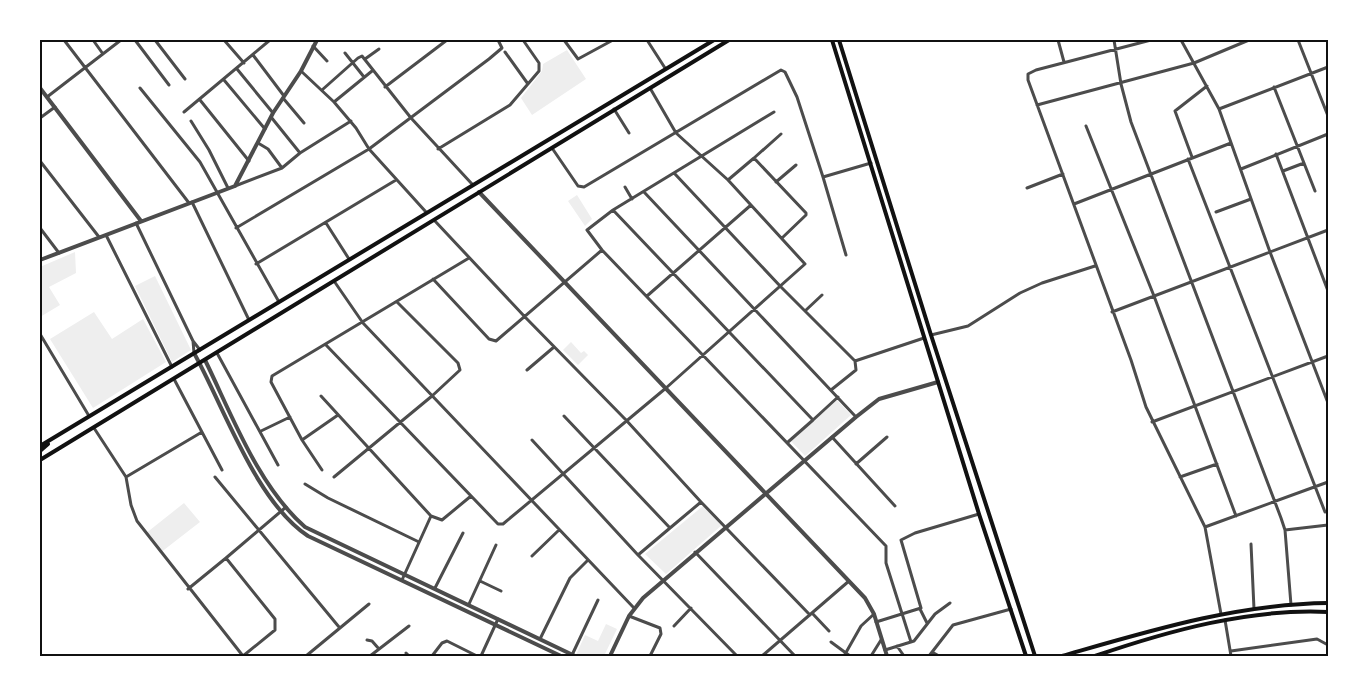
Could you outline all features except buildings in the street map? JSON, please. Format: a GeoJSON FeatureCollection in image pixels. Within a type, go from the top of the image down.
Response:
{"type":"FeatureCollection","features":[{"type":"Feature","properties":{"kind":"main road"},"geometry":{"type":"LineString","coordinates":[[40,446],[472,184],[714,40]]}},
{"type":"Feature","properties":{"kind":"main road"},"geometry":{"type":"LineString","coordinates":[[40,460],[200,364],[649,87],[729,40]]}},
{"type":"Feature","properties":{"kind":"main road"},"geometry":{"type":"LineString","coordinates":[[832,40],[979,514],[1026,656]]}},
{"type":"Feature","properties":{"kind":"main road"},"geometry":{"type":"LineString","coordinates":[[839,40],[931,335],[1035,656]]}},
{"type":"Feature","properties":{"kind":"main road"},"geometry":{"type":"LineString","coordinates":[[570,126],[575,134]]}},
{"type":"Feature","properties":{"kind":"main road"},"geometry":{"type":"LineString","coordinates":[[137,387],[143,398]]}},
{"type":"Feature","properties":{"kind":"main road"},"geometry":{"type":"LineString","coordinates":[[40,450],[62,433]]}},
{"type":"Feature","properties":{"kind":"main road"},"geometry":{"type":"LineString","coordinates":[[1062,656],[1191,619],[1254,610],[1328,603]]}},
{"type":"Feature","properties":{"kind":"main road"},"geometry":{"type":"LineString","coordinates":[[1095,656],[1161,635],[1225,620],[1308,611],[1328,612]]}},
{"type":"Feature","properties":{"kind":"street"},"geometry":{"type":"LineString","coordinates":[[64,40],[191,203],[249,320]]}},
{"type":"Feature","properties":{"kind":"street"},"geometry":{"type":"LineString","coordinates":[[93,40],[103,54]]}},
{"type":"Feature","properties":{"kind":"street"},"geometry":{"type":"LineString","coordinates":[[48,97],[121,40]]}},
{"type":"Feature","properties":{"kind":"street"},"geometry":{"type":"LineString","coordinates":[[135,40],[169,85]]}},
{"type":"Feature","properties":{"kind":"street"},"geometry":{"type":"LineString","coordinates":[[155,40],[185,79]]}},
{"type":"Feature","properties":{"kind":"street"},"geometry":{"type":"LineString","coordinates":[[224,40],[244,63]]}},
{"type":"Feature","properties":{"kind":"street"},"geometry":{"type":"LineString","coordinates":[[184,112],[270,40]]}},
{"type":"Feature","properties":{"kind":"street"},"geometry":{"type":"LineString","coordinates":[[385,87],[447,40]]}},
{"type":"Feature","properties":{"kind":"street"},"geometry":{"type":"LineString","coordinates":[[236,228],[369,148],[411,118],[502,48],[498,40]]}},
{"type":"Feature","properties":{"kind":"street"},"geometry":{"type":"LineString","coordinates":[[438,149],[510,105],[528,84],[540,68],[523,40]]}},
{"type":"Feature","properties":{"kind":"street"},"geometry":{"type":"LineString","coordinates":[[564,40],[578,58],[613,40]]}},
{"type":"Feature","properties":{"kind":"street"},"geometry":{"type":"LineString","coordinates":[[647,40],[665,68]]}},
{"type":"Feature","properties":{"kind":"street"},"geometry":{"type":"LineString","coordinates":[[1058,40],[1064,62]]}},
{"type":"Feature","properties":{"kind":"street"},"geometry":{"type":"LineString","coordinates":[[1114,40],[1114,50],[1121,84],[1131,122],[1149,174],[1276,501],[1284,530],[1291,606]]}},
{"type":"Feature","properties":{"kind":"street"},"geometry":{"type":"LineString","coordinates":[[1151,40],[1064,62],[1028,74],[1028,80],[1152,422],[1206,527],[1221,614]]}},
{"type":"Feature","properties":{"kind":"street"},"geometry":{"type":"LineString","coordinates":[[1181,40],[1219,109],[1270,252],[1328,404]]}},
{"type":"Feature","properties":{"kind":"street"},"geometry":{"type":"LineString","coordinates":[[1236,40],[1238,44]]}},
{"type":"Feature","properties":{"kind":"street"},"geometry":{"type":"LineString","coordinates":[[1037,105],[1194,63],[1248,40]]}},
{"type":"Feature","properties":{"kind":"street"},"geometry":{"type":"LineString","coordinates":[[1298,40],[1313,73],[1328,116]]}},
{"type":"Feature","properties":{"kind":"street"},"geometry":{"type":"LineString","coordinates":[[315,42],[326,60]]}},
{"type":"Feature","properties":{"kind":"street"},"geometry":{"type":"LineString","coordinates":[[235,186],[272,115],[301,71],[315,42]]}},
{"type":"Feature","properties":{"kind":"street"},"geometry":{"type":"LineString","coordinates":[[365,59],[379,49]]}},
{"type":"Feature","properties":{"kind":"street"},"geometry":{"type":"LineString","coordinates":[[505,52],[528,84]]}},
{"type":"Feature","properties":{"kind":"street"},"geometry":{"type":"LineString","coordinates":[[345,54],[364,77]]}},
{"type":"Feature","properties":{"kind":"street"},"geometry":{"type":"LineString","coordinates":[[253,56],[304,123]]}},
{"type":"Feature","properties":{"kind":"street"},"geometry":{"type":"LineString","coordinates":[[322,90],[360,56],[365,59],[372,71],[411,118],[472,184]]}},
{"type":"Feature","properties":{"kind":"street"},"geometry":{"type":"LineString","coordinates":[[1219,109],[1328,67]]}},
{"type":"Feature","properties":{"kind":"street"},"geometry":{"type":"LineString","coordinates":[[237,69],[300,153]]}},
{"type":"Feature","properties":{"kind":"street"},"geometry":{"type":"LineString","coordinates":[[552,148],[578,186],[584,187],[782,70],[785,72],[796,97],[823,177],[846,255]]}},
{"type":"Feature","properties":{"kind":"street"},"geometry":{"type":"LineString","coordinates":[[301,71],[351,121],[369,148],[426,212]]}},
{"type":"Feature","properties":{"kind":"street"},"geometry":{"type":"LineString","coordinates":[[334,102],[372,71]]}},
{"type":"Feature","properties":{"kind":"street"},"geometry":{"type":"LineString","coordinates":[[224,80],[265,130]]}},
{"type":"Feature","properties":{"kind":"street"},"geometry":{"type":"LineString","coordinates":[[1207,86],[1175,111],[1230,267],[1274,376],[1325,512]]}},
{"type":"Feature","properties":{"kind":"street"},"geometry":{"type":"LineString","coordinates":[[326,345],[500,526],[532,501],[666,388],[806,263],[728,180],[676,133],[649,87]]}},
{"type":"Feature","properties":{"kind":"street"},"geometry":{"type":"LineString","coordinates":[[1274,87],[1316,191]]}},
{"type":"Feature","properties":{"kind":"street"},"geometry":{"type":"LineString","coordinates":[[40,88],[139,222],[193,341],[200,350]]}},
{"type":"Feature","properties":{"kind":"street"},"geometry":{"type":"LineString","coordinates":[[140,88],[193,153],[279,302]]}},
{"type":"Feature","properties":{"kind":"street"},"geometry":{"type":"LineString","coordinates":[[200,100],[249,161]]}},
{"type":"Feature","properties":{"kind":"street"},"geometry":{"type":"LineString","coordinates":[[40,118],[55,107]]}},
{"type":"Feature","properties":{"kind":"street"},"geometry":{"type":"LineString","coordinates":[[614,109],[629,132]]}},
{"type":"Feature","properties":{"kind":"street"},"geometry":{"type":"LineString","coordinates":[[774,112],[613,210],[588,228],[587,232],[602,250],[886,546],[886,563],[911,642]]}},
{"type":"Feature","properties":{"kind":"street"},"geometry":{"type":"LineString","coordinates":[[190,121],[209,150],[228,188]]}},
{"type":"Feature","properties":{"kind":"street"},"geometry":{"type":"LineString","coordinates":[[40,260],[282,168],[300,153],[351,121]]}},
{"type":"Feature","properties":{"kind":"street"},"geometry":{"type":"LineString","coordinates":[[1086,126],[1154,296],[1236,516]]}},
{"type":"Feature","properties":{"kind":"street"},"geometry":{"type":"LineString","coordinates":[[728,180],[781,134]]}},
{"type":"Feature","properties":{"kind":"street"},"geometry":{"type":"LineString","coordinates":[[1241,169],[1328,134]]}},
{"type":"Feature","properties":{"kind":"street"},"geometry":{"type":"LineString","coordinates":[[1074,204],[1231,143]]}},
{"type":"Feature","properties":{"kind":"street"},"geometry":{"type":"LineString","coordinates":[[258,144],[268,149],[282,168]]}},
{"type":"Feature","properties":{"kind":"street"},"geometry":{"type":"LineString","coordinates":[[1276,154],[1328,291]]}},
{"type":"Feature","properties":{"kind":"street"},"geometry":{"type":"LineString","coordinates":[[754,158],[806,215],[782,238]]}},
{"type":"Feature","properties":{"kind":"street"},"geometry":{"type":"LineString","coordinates":[[40,161],[99,237]]}},
{"type":"Feature","properties":{"kind":"street"},"geometry":{"type":"LineString","coordinates":[[823,177],[871,163]]}},
{"type":"Feature","properties":{"kind":"street"},"geometry":{"type":"LineString","coordinates":[[1282,172],[1304,163]]}},
{"type":"Feature","properties":{"kind":"street"},"geometry":{"type":"LineString","coordinates":[[776,182],[796,165]]}},
{"type":"Feature","properties":{"kind":"street"},"geometry":{"type":"LineString","coordinates":[[675,174],[724,228],[855,361],[856,370],[831,390]]}},
{"type":"Feature","properties":{"kind":"street"},"geometry":{"type":"LineString","coordinates":[[1026,188],[1063,174]]}},
{"type":"Feature","properties":{"kind":"street"},"geometry":{"type":"LineString","coordinates":[[256,264],[396,180]]}},
{"type":"Feature","properties":{"kind":"street"},"geometry":{"type":"LineString","coordinates":[[625,187],[632,199]]}},
{"type":"Feature","properties":{"kind":"street"},"geometry":{"type":"LineString","coordinates":[[478,192],[865,598],[874,614],[887,656]]}},
{"type":"Feature","properties":{"kind":"street"},"geometry":{"type":"LineString","coordinates":[[644,192],[856,417]]}},
{"type":"Feature","properties":{"kind":"street"},"geometry":{"type":"LineString","coordinates":[[1216,212],[1251,199]]}},
{"type":"Feature","properties":{"kind":"street"},"geometry":{"type":"LineString","coordinates":[[646,296],[751,204]]}},
{"type":"Feature","properties":{"kind":"street"},"geometry":{"type":"LineString","coordinates":[[613,210],[813,420]]}},
{"type":"Feature","properties":{"kind":"street"},"geometry":{"type":"LineString","coordinates":[[434,220],[525,317],[626,420],[701,502],[829,631]]}},
{"type":"Feature","properties":{"kind":"street"},"geometry":{"type":"LineString","coordinates":[[326,223],[349,260]]}},
{"type":"Feature","properties":{"kind":"street"},"geometry":{"type":"LineString","coordinates":[[40,228],[59,253]]}},
{"type":"Feature","properties":{"kind":"street"},"geometry":{"type":"LineString","coordinates":[[1112,312],[1328,230]]}},
{"type":"Feature","properties":{"kind":"street"},"geometry":{"type":"LineString","coordinates":[[106,235],[172,366]]}},
{"type":"Feature","properties":{"kind":"street"},"geometry":{"type":"LineString","coordinates":[[433,279],[492,341],[498,340],[602,250]]}},
{"type":"Feature","properties":{"kind":"street"},"geometry":{"type":"LineString","coordinates":[[322,470],[302,440],[272,382],[272,376],[469,258]]}},
{"type":"Feature","properties":{"kind":"street"},"geometry":{"type":"LineString","coordinates":[[931,335],[968,326],[1020,293],[1042,283],[1095,266]]}},
{"type":"Feature","properties":{"kind":"street"},"geometry":{"type":"LineString","coordinates":[[334,281],[363,323],[634,608]]}},
{"type":"Feature","properties":{"kind":"street"},"geometry":{"type":"LineString","coordinates":[[805,311],[822,295]]}},
{"type":"Feature","properties":{"kind":"street"},"geometry":{"type":"LineString","coordinates":[[334,477],[432,396],[460,370],[460,365],[397,302]]}},
{"type":"Feature","properties":{"kind":"street"},"geometry":{"type":"LineString","coordinates":[[40,334],[89,416]]}},
{"type":"Feature","properties":{"kind":"street"},"geometry":{"type":"LineString","coordinates":[[855,361],[924,338]]}},
{"type":"Feature","properties":{"kind":"street"},"geometry":{"type":"LineString","coordinates":[[193,341],[194,353],[252,467],[281,511],[308,536],[561,656]]}},
{"type":"Feature","properties":{"kind":"street"},"geometry":{"type":"LineString","coordinates":[[527,370],[554,347]]}},
{"type":"Feature","properties":{"kind":"street"},"geometry":{"type":"LineString","coordinates":[[217,353],[278,465]]}},
{"type":"Feature","properties":{"kind":"street"},"geometry":{"type":"LineString","coordinates":[[1152,422],[1328,356]]}},
{"type":"Feature","properties":{"kind":"street"},"geometry":{"type":"LineString","coordinates":[[205,360],[264,478],[298,520],[313,531],[574,655],[598,600]]}},
{"type":"Feature","properties":{"kind":"street"},"geometry":{"type":"LineString","coordinates":[[174,379],[222,470]]}},
{"type":"Feature","properties":{"kind":"street"},"geometry":{"type":"LineString","coordinates":[[610,656],[634,608],[695,552],[832,437],[879,399],[938,382]]}},
{"type":"Feature","properties":{"kind":"street"},"geometry":{"type":"LineString","coordinates":[[321,396],[431,516],[442,520],[471,496]]}},
{"type":"Feature","properties":{"kind":"street"},"geometry":{"type":"LineString","coordinates":[[788,442],[838,397]]}},
{"type":"Feature","properties":{"kind":"street"},"geometry":{"type":"LineString","coordinates":[[302,440],[338,415]]}},
{"type":"Feature","properties":{"kind":"street"},"geometry":{"type":"LineString","coordinates":[[564,416],[670,528]]}},
{"type":"Feature","properties":{"kind":"street"},"geometry":{"type":"LineString","coordinates":[[261,431],[290,417]]}},
{"type":"Feature","properties":{"kind":"street"},"geometry":{"type":"LineString","coordinates":[[94,428],[126,477],[131,505],[137,522],[188,589],[243,656],[275,630],[276,623],[226,558]]}},
{"type":"Feature","properties":{"kind":"street"},"geometry":{"type":"LineString","coordinates":[[126,477],[202,432]]}},
{"type":"Feature","properties":{"kind":"street"},"geometry":{"type":"LineString","coordinates":[[832,437],[895,506]]}},
{"type":"Feature","properties":{"kind":"street"},"geometry":{"type":"LineString","coordinates":[[856,464],[887,437]]}},
{"type":"Feature","properties":{"kind":"street"},"geometry":{"type":"LineString","coordinates":[[532,440],[638,556],[664,580],[737,656]]}},
{"type":"Feature","properties":{"kind":"street"},"geometry":{"type":"LineString","coordinates":[[1180,477],[1217,464]]}},
{"type":"Feature","properties":{"kind":"street"},"geometry":{"type":"LineString","coordinates":[[214,477],[339,626]]}},
{"type":"Feature","properties":{"kind":"street"},"geometry":{"type":"LineString","coordinates":[[1206,527],[1328,482]]}},
{"type":"Feature","properties":{"kind":"street"},"geometry":{"type":"LineString","coordinates":[[305,484],[328,498],[419,542]]}},
{"type":"Feature","properties":{"kind":"street"},"geometry":{"type":"LineString","coordinates":[[638,556],[701,502]]}},
{"type":"Feature","properties":{"kind":"street"},"geometry":{"type":"LineString","coordinates":[[188,589],[286,507]]}},
{"type":"Feature","properties":{"kind":"street"},"geometry":{"type":"LineString","coordinates":[[927,623],[920,609],[901,540],[915,533],[979,514]]}},
{"type":"Feature","properties":{"kind":"street"},"geometry":{"type":"LineString","coordinates":[[402,580],[431,516]]}},
{"type":"Feature","properties":{"kind":"street"},"geometry":{"type":"LineString","coordinates":[[1284,530],[1328,525]]}},
{"type":"Feature","properties":{"kind":"street"},"geometry":{"type":"LineString","coordinates":[[532,556],[559,530]]}},
{"type":"Feature","properties":{"kind":"street"},"geometry":{"type":"LineString","coordinates":[[435,588],[463,533]]}},
{"type":"Feature","properties":{"kind":"street"},"geometry":{"type":"LineString","coordinates":[[1251,544],[1254,610]]}},
{"type":"Feature","properties":{"kind":"street"},"geometry":{"type":"LineString","coordinates":[[469,604],[496,545]]}},
{"type":"Feature","properties":{"kind":"street"},"geometry":{"type":"LineString","coordinates":[[695,552],[795,656]]}},
{"type":"Feature","properties":{"kind":"street"},"geometry":{"type":"LineString","coordinates":[[540,639],[570,578],[588,560]]}},
{"type":"Feature","properties":{"kind":"street"},"geometry":{"type":"LineString","coordinates":[[762,656],[849,580]]}},
{"type":"Feature","properties":{"kind":"street"},"geometry":{"type":"LineString","coordinates":[[480,581],[501,591]]}},
{"type":"Feature","properties":{"kind":"street"},"geometry":{"type":"LineString","coordinates":[[306,656],[339,626],[369,604]]}},
{"type":"Feature","properties":{"kind":"street"},"geometry":{"type":"LineString","coordinates":[[885,650],[911,642],[927,623],[950,604]]}},
{"type":"Feature","properties":{"kind":"street"},"geometry":{"type":"LineString","coordinates":[[674,626],[691,608]]}},
{"type":"Feature","properties":{"kind":"street"},"geometry":{"type":"LineString","coordinates":[[876,622],[920,609]]}},
{"type":"Feature","properties":{"kind":"street"},"geometry":{"type":"LineString","coordinates":[[929,656],[953,625],[1011,609]]}},
{"type":"Feature","properties":{"kind":"street"},"geometry":{"type":"LineString","coordinates":[[845,655],[861,626],[874,614]]}},
{"type":"Feature","properties":{"kind":"street"},"geometry":{"type":"LineString","coordinates":[[629,616],[661,630],[650,656]]}},
{"type":"Feature","properties":{"kind":"street"},"geometry":{"type":"LineString","coordinates":[[481,656],[498,619]]}},
{"type":"Feature","properties":{"kind":"street"},"geometry":{"type":"LineString","coordinates":[[1225,620],[1231,656]]}},
{"type":"Feature","properties":{"kind":"street"},"geometry":{"type":"LineString","coordinates":[[370,656],[409,626]]}},
{"type":"Feature","properties":{"kind":"street"},"geometry":{"type":"LineString","coordinates":[[1231,651],[1318,639],[1328,645]]}},
{"type":"Feature","properties":{"kind":"street"},"geometry":{"type":"LineString","coordinates":[[367,640],[372,641],[379,649]]}},
{"type":"Feature","properties":{"kind":"street"},"geometry":{"type":"LineString","coordinates":[[871,656],[881,640]]}},
{"type":"Feature","properties":{"kind":"street"},"geometry":{"type":"LineString","coordinates":[[432,656],[442,643],[447,641],[476,656]]}},
{"type":"Feature","properties":{"kind":"street"},"geometry":{"type":"LineString","coordinates":[[832,642],[845,655],[850,656]]}},
{"type":"Feature","properties":{"kind":"street"},"geometry":{"type":"LineString","coordinates":[[898,646],[904,656]]}},
{"type":"Feature","properties":{"kind":"street"},"geometry":{"type":"LineString","coordinates":[[932,652],[939,656]]}},
{"type":"Feature","properties":{"kind":"shaded area"},"geometry":{"type":"Polygon","coordinates":[[[567,50],[586,79],[532,115],[521,98],[542,71],[543,64],[567,50]]]}},
{"type":"Feature","properties":{"kind":"shaded area"},"geometry":{"type":"Polygon","coordinates":[[[577,195],[592,219],[585,226],[568,201],[577,195]]]}},
{"type":"Feature","properties":{"kind":"shaded area"},"geometry":{"type":"Polygon","coordinates":[[[75,252],[76,273],[49,287],[60,305],[40,317],[40,267],[75,252]]]}},
{"type":"Feature","properties":{"kind":"shaded area"},"geometry":{"type":"Polygon","coordinates":[[[155,276],[191,350],[172,362],[135,286],[155,276]]]}},
{"type":"Feature","properties":{"kind":"shaded area"},"geometry":{"type":"Polygon","coordinates":[[[94,312],[112,339],[143,319],[166,362],[93,408],[50,339],[94,312]]]}},
{"type":"Feature","properties":{"kind":"shaded area"},"geometry":{"type":"Polygon","coordinates":[[[571,342],[581,353],[584,351],[588,355],[578,365],[563,350],[571,342]]]}},
{"type":"Feature","properties":{"kind":"shaded area"},"geometry":{"type":"Polygon","coordinates":[[[837,400],[851,415],[805,456],[791,441],[837,400]]]}},
{"type":"Feature","properties":{"kind":"shaded area"},"geometry":{"type":"Polygon","coordinates":[[[184,503],[200,522],[160,553],[145,534],[184,503]]]}},
{"type":"Feature","properties":{"kind":"shaded area"},"geometry":{"type":"Polygon","coordinates":[[[703,506],[722,525],[666,574],[645,554],[703,506]]]}},
{"type":"Feature","properties":{"kind":"shaded area"},"geometry":{"type":"Polygon","coordinates":[[[606,624],[617,629],[604,656],[576,655],[585,635],[598,641],[606,624]]]}}]}
